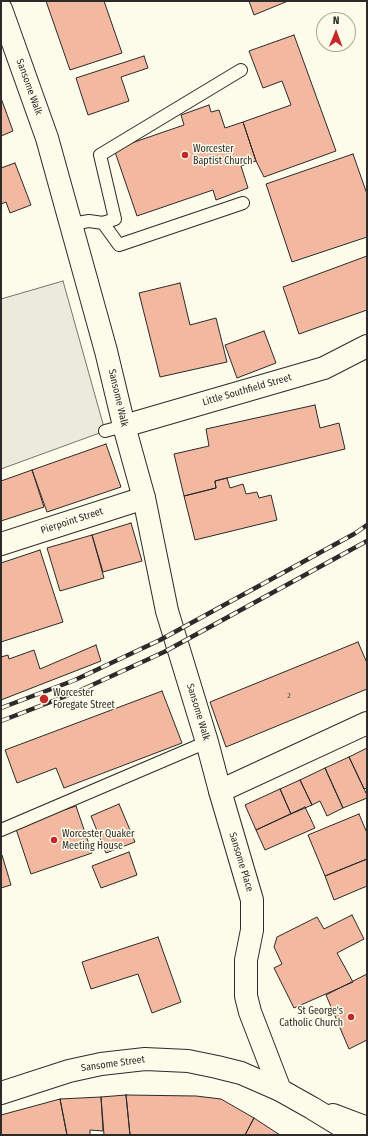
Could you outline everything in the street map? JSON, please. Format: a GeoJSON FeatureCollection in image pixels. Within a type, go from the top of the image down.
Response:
{"type":"FeatureCollection","features":[{"type":"Feature","properties":{"kind":"main road","name":"Sansome Walk"},"geometry":{"type":"LineString","coordinates":[[1,9],[47,138],[106,351],[114,428],[144,498],[167,611],[207,742],[220,791]]}},
{"type":"Feature","properties":{"kind":"main road","name":"Little Southfield Street"},"geometry":{"type":"LineString","coordinates":[[114,428],[324,368],[367,346]]}},
{"type":"Feature","properties":{"kind":"main road","name":"Pierpoint Street"},"geometry":{"type":"LineString","coordinates":[[1,544],[144,498]]}},
{"type":"Feature","properties":{"kind":"main road"},"geometry":{"type":"LineString","coordinates":[[220,791],[367,722]]}},
{"type":"Feature","properties":{"kind":"main road","name":"Sansome Place"},"geometry":{"type":"LineString","coordinates":[[220,791],[252,900],[252,930],[246,960],[246,996],[250,1012],[280,1090]]}},
{"type":"Feature","properties":{"kind":"main road","name":"Sansome Street"},"geometry":{"type":"LineString","coordinates":[[1,1093],[69,1071],[101,1064],[146,1059],[188,1061],[241,1073],[280,1090],[356,1135]]}},
{"type":"Feature","properties":{"kind":"main road"},"geometry":{"type":"LineString","coordinates":[[312,1108],[367,1128]]}},
{"type":"Feature","properties":{"kind":"main road"},"geometry":{"type":"LineString","coordinates":[[312,1108],[344,1135]]}},
{"type":"Feature","properties":{"kind":"lane"},"geometry":{"type":"LineString","coordinates":[[71,224],[89,221],[103,223],[115,219],[100,155],[241,70]]}},
{"type":"Feature","properties":{"kind":"lane"},"geometry":{"type":"LineString","coordinates":[[103,223],[119,245],[243,203]]}},
{"type":"Feature","properties":{"kind":"lane"},"geometry":{"type":"LineString","coordinates":[[1,830],[207,742]]}},
{"type":"Feature","properties":{"kind":"shaded area"},"geometry":{"type":"Polygon","coordinates":[[[63,281],[105,431],[1,469],[1,299],[63,281]]]}},
{"type":"Feature","properties":{"kind":"building"},"geometry":{"type":"Polygon","coordinates":[[[46,1],[104,1],[122,53],[70,70],[46,1]]]}},
{"type":"Feature","properties":{"kind":"building"},"geometry":{"type":"Polygon","coordinates":[[[249,1],[288,1],[254,15],[249,1]]]}},
{"type":"Feature","properties":{"kind":"building"},"geometry":{"type":"Polygon","coordinates":[[[294,35],[336,151],[264,177],[256,161],[243,122],[291,105],[282,81],[263,88],[249,51],[294,35]]]}},
{"type":"Feature","properties":{"kind":"building"},"geometry":{"type":"Polygon","coordinates":[[[144,56],[148,68],[121,77],[129,101],[88,115],[76,78],[144,56]]]}},
{"type":"Feature","properties":{"kind":"building"},"geometry":{"type":"Polygon","coordinates":[[[1,98],[13,131],[1,136],[1,98]]]}},
{"type":"Feature","properties":{"kind":"building","name":"Worcester Baptist Church"},"geometry":{"type":"Polygon","coordinates":[[[209,105],[211,112],[219,110],[225,128],[243,122],[256,161],[241,166],[248,188],[216,200],[213,190],[137,216],[114,149],[184,125],[181,115],[209,105]]]}},
{"type":"Feature","properties":{"kind":"building"},"geometry":{"type":"Polygon","coordinates":[[[353,154],[367,194],[367,237],[292,262],[266,184],[353,154]]]}},
{"type":"Feature","properties":{"kind":"building"},"geometry":{"type":"Polygon","coordinates":[[[15,163],[31,205],[10,213],[6,202],[1,204],[1,168],[15,163]]]}},
{"type":"Feature","properties":{"kind":"building"},"geometry":{"type":"Polygon","coordinates":[[[367,256],[367,310],[299,334],[283,287],[367,256]]]}},
{"type":"Feature","properties":{"kind":"building"},"geometry":{"type":"Polygon","coordinates":[[[180,283],[190,325],[216,318],[227,362],[160,377],[139,293],[180,283]]]}},
{"type":"Feature","properties":{"kind":"building"},"geometry":{"type":"Polygon","coordinates":[[[264,331],[276,363],[237,378],[225,345],[264,331]]]}},
{"type":"Feature","properties":{"kind":"building"},"geometry":{"type":"Polygon","coordinates":[[[315,405],[320,428],[339,423],[345,449],[215,481],[216,488],[184,496],[174,454],[209,446],[206,429],[315,405]]]}},
{"type":"Feature","properties":{"kind":"building"},"geometry":{"type":"Polygon","coordinates":[[[106,444],[121,487],[47,512],[32,470],[106,444]]]}},
{"type":"Feature","properties":{"kind":"building"},"geometry":{"type":"Polygon","coordinates":[[[32,470],[44,507],[1,521],[1,481],[32,470]]]}},
{"type":"Feature","properties":{"kind":"building"},"geometry":{"type":"Polygon","coordinates":[[[227,478],[230,488],[243,484],[246,494],[257,492],[259,498],[271,495],[277,520],[195,540],[184,496],[216,488],[215,481],[227,478]]]}},
{"type":"Feature","properties":{"kind":"building"},"geometry":{"type":"Polygon","coordinates":[[[131,523],[142,561],[103,572],[92,535],[131,523]]]}},
{"type":"Feature","properties":{"kind":"building"},"geometry":{"type":"Polygon","coordinates":[[[92,535],[104,578],[60,591],[47,548],[92,535]]]}},
{"type":"Feature","properties":{"kind":"building"},"geometry":{"type":"Polygon","coordinates":[[[40,550],[63,622],[1,642],[1,563],[40,550]]]}},
{"type":"Feature","properties":{"kind":"building"},"geometry":{"type":"Polygon","coordinates":[[[358,642],[367,663],[367,689],[226,747],[210,702],[358,642]]]}},
{"type":"Feature","properties":{"kind":"building"},"geometry":{"type":"Polygon","coordinates":[[[96,645],[101,661],[1,700],[1,657],[8,655],[9,659],[34,650],[40,669],[96,645]]]}},
{"type":"Feature","properties":{"kind":"building"},"geometry":{"type":"Polygon","coordinates":[[[162,691],[182,743],[64,788],[56,768],[17,783],[5,750],[162,691]]]}},
{"type":"Feature","properties":{"kind":"building"},"geometry":{"type":"Polygon","coordinates":[[[367,748],[367,788],[364,789],[349,757],[367,748]]]}},
{"type":"Feature","properties":{"kind":"building"},"geometry":{"type":"Polygon","coordinates":[[[349,757],[367,795],[367,798],[343,808],[325,768],[349,757]]]}},
{"type":"Feature","properties":{"kind":"building"},"geometry":{"type":"Polygon","coordinates":[[[325,768],[343,808],[327,816],[320,801],[312,805],[300,780],[325,768]]]}},
{"type":"Feature","properties":{"kind":"building"},"geometry":{"type":"Polygon","coordinates":[[[300,780],[312,805],[291,814],[280,789],[300,780]]]}},
{"type":"Feature","properties":{"kind":"building"},"geometry":{"type":"Polygon","coordinates":[[[280,789],[291,814],[256,830],[245,805],[280,789]]]}},
{"type":"Feature","properties":{"kind":"building"},"geometry":{"type":"Polygon","coordinates":[[[119,804],[135,842],[106,853],[91,816],[119,804]]]}},
{"type":"Feature","properties":{"kind":"building","name":"Worcester Quaker Meeting House"},"geometry":{"type":"Polygon","coordinates":[[[76,806],[92,853],[31,874],[15,826],[76,806]]]}},
{"type":"Feature","properties":{"kind":"building"},"geometry":{"type":"Polygon","coordinates":[[[305,807],[315,828],[265,850],[256,830],[305,807]]]}},
{"type":"Feature","properties":{"kind":"building"},"geometry":{"type":"Polygon","coordinates":[[[359,814],[367,833],[367,859],[325,876],[308,835],[359,814]]]}},
{"type":"Feature","properties":{"kind":"building"},"geometry":{"type":"Polygon","coordinates":[[[129,852],[137,875],[101,888],[92,866],[129,852]]]}},
{"type":"Feature","properties":{"kind":"building"},"geometry":{"type":"Polygon","coordinates":[[[1,855],[11,885],[1,888],[1,855]]]}},
{"type":"Feature","properties":{"kind":"building"},"geometry":{"type":"Polygon","coordinates":[[[367,859],[367,886],[334,900],[325,876],[367,859]]]}},
{"type":"Feature","properties":{"kind":"building"},"geometry":{"type":"Polygon","coordinates":[[[352,915],[364,939],[337,953],[353,982],[294,1008],[274,968],[282,964],[274,947],[277,937],[317,917],[324,929],[352,915]]]}},
{"type":"Feature","properties":{"kind":"building"},"geometry":{"type":"Polygon","coordinates":[[[158,937],[181,1002],[152,1013],[138,974],[91,989],[82,962],[158,937]]]}},
{"type":"Feature","properties":{"kind":"building","name":"St George's Catholic Church"},"geometry":{"type":"Polygon","coordinates":[[[367,974],[367,1040],[349,1049],[326,995],[367,974]]]}},
{"type":"Feature","properties":{"kind":"building"},"geometry":{"type":"Polygon","coordinates":[[[126,1095],[130,1135],[104,1135],[101,1097],[126,1095]]]}},
{"type":"Feature","properties":{"kind":"building"},"geometry":{"type":"Polygon","coordinates":[[[126,1095],[196,1096],[221,1099],[254,1118],[245,1135],[130,1135],[126,1095]]]}},
{"type":"Feature","properties":{"kind":"building"},"geometry":{"type":"Polygon","coordinates":[[[101,1097],[103,1131],[90,1130],[90,1135],[67,1135],[60,1099],[101,1097]]]}},
{"type":"Feature","properties":{"kind":"building"},"geometry":{"type":"Polygon","coordinates":[[[60,1099],[67,1135],[1,1135],[1,1115],[60,1099]]]}},
{"type":"Feature","properties":{"kind":"building"},"geometry":{"type":"Polygon","coordinates":[[[254,1118],[280,1135],[245,1135],[254,1118]]]}},
{"type":"Feature","properties":{"kind":"railway"},"geometry":{"type":"LineString","coordinates":[[1,708],[75,680],[160,640],[354,534],[367,525]]}},
{"type":"Feature","properties":{"kind":"railway"},"geometry":{"type":"LineString","coordinates":[[1,721],[79,691],[164,652],[367,541]]}},
{"type":"Feature","properties":{"kind":"place","name":"Worcester Baptist Church"},"geometry":{"type":"Point","coordinates":[185,155]}},
{"type":"Feature","properties":{"kind":"place","name":"Worcester Foregate Street"},"geometry":{"type":"Point","coordinates":[44,699]}},
{"type":"Feature","properties":{"kind":"place","name":"Worcester Quaker Meeting House"},"geometry":{"type":"Point","coordinates":[54,840]}},
{"type":"Feature","properties":{"kind":"place","name":"St George's Catholic Church"},"geometry":{"type":"Point","coordinates":[351,1017]}}]}
